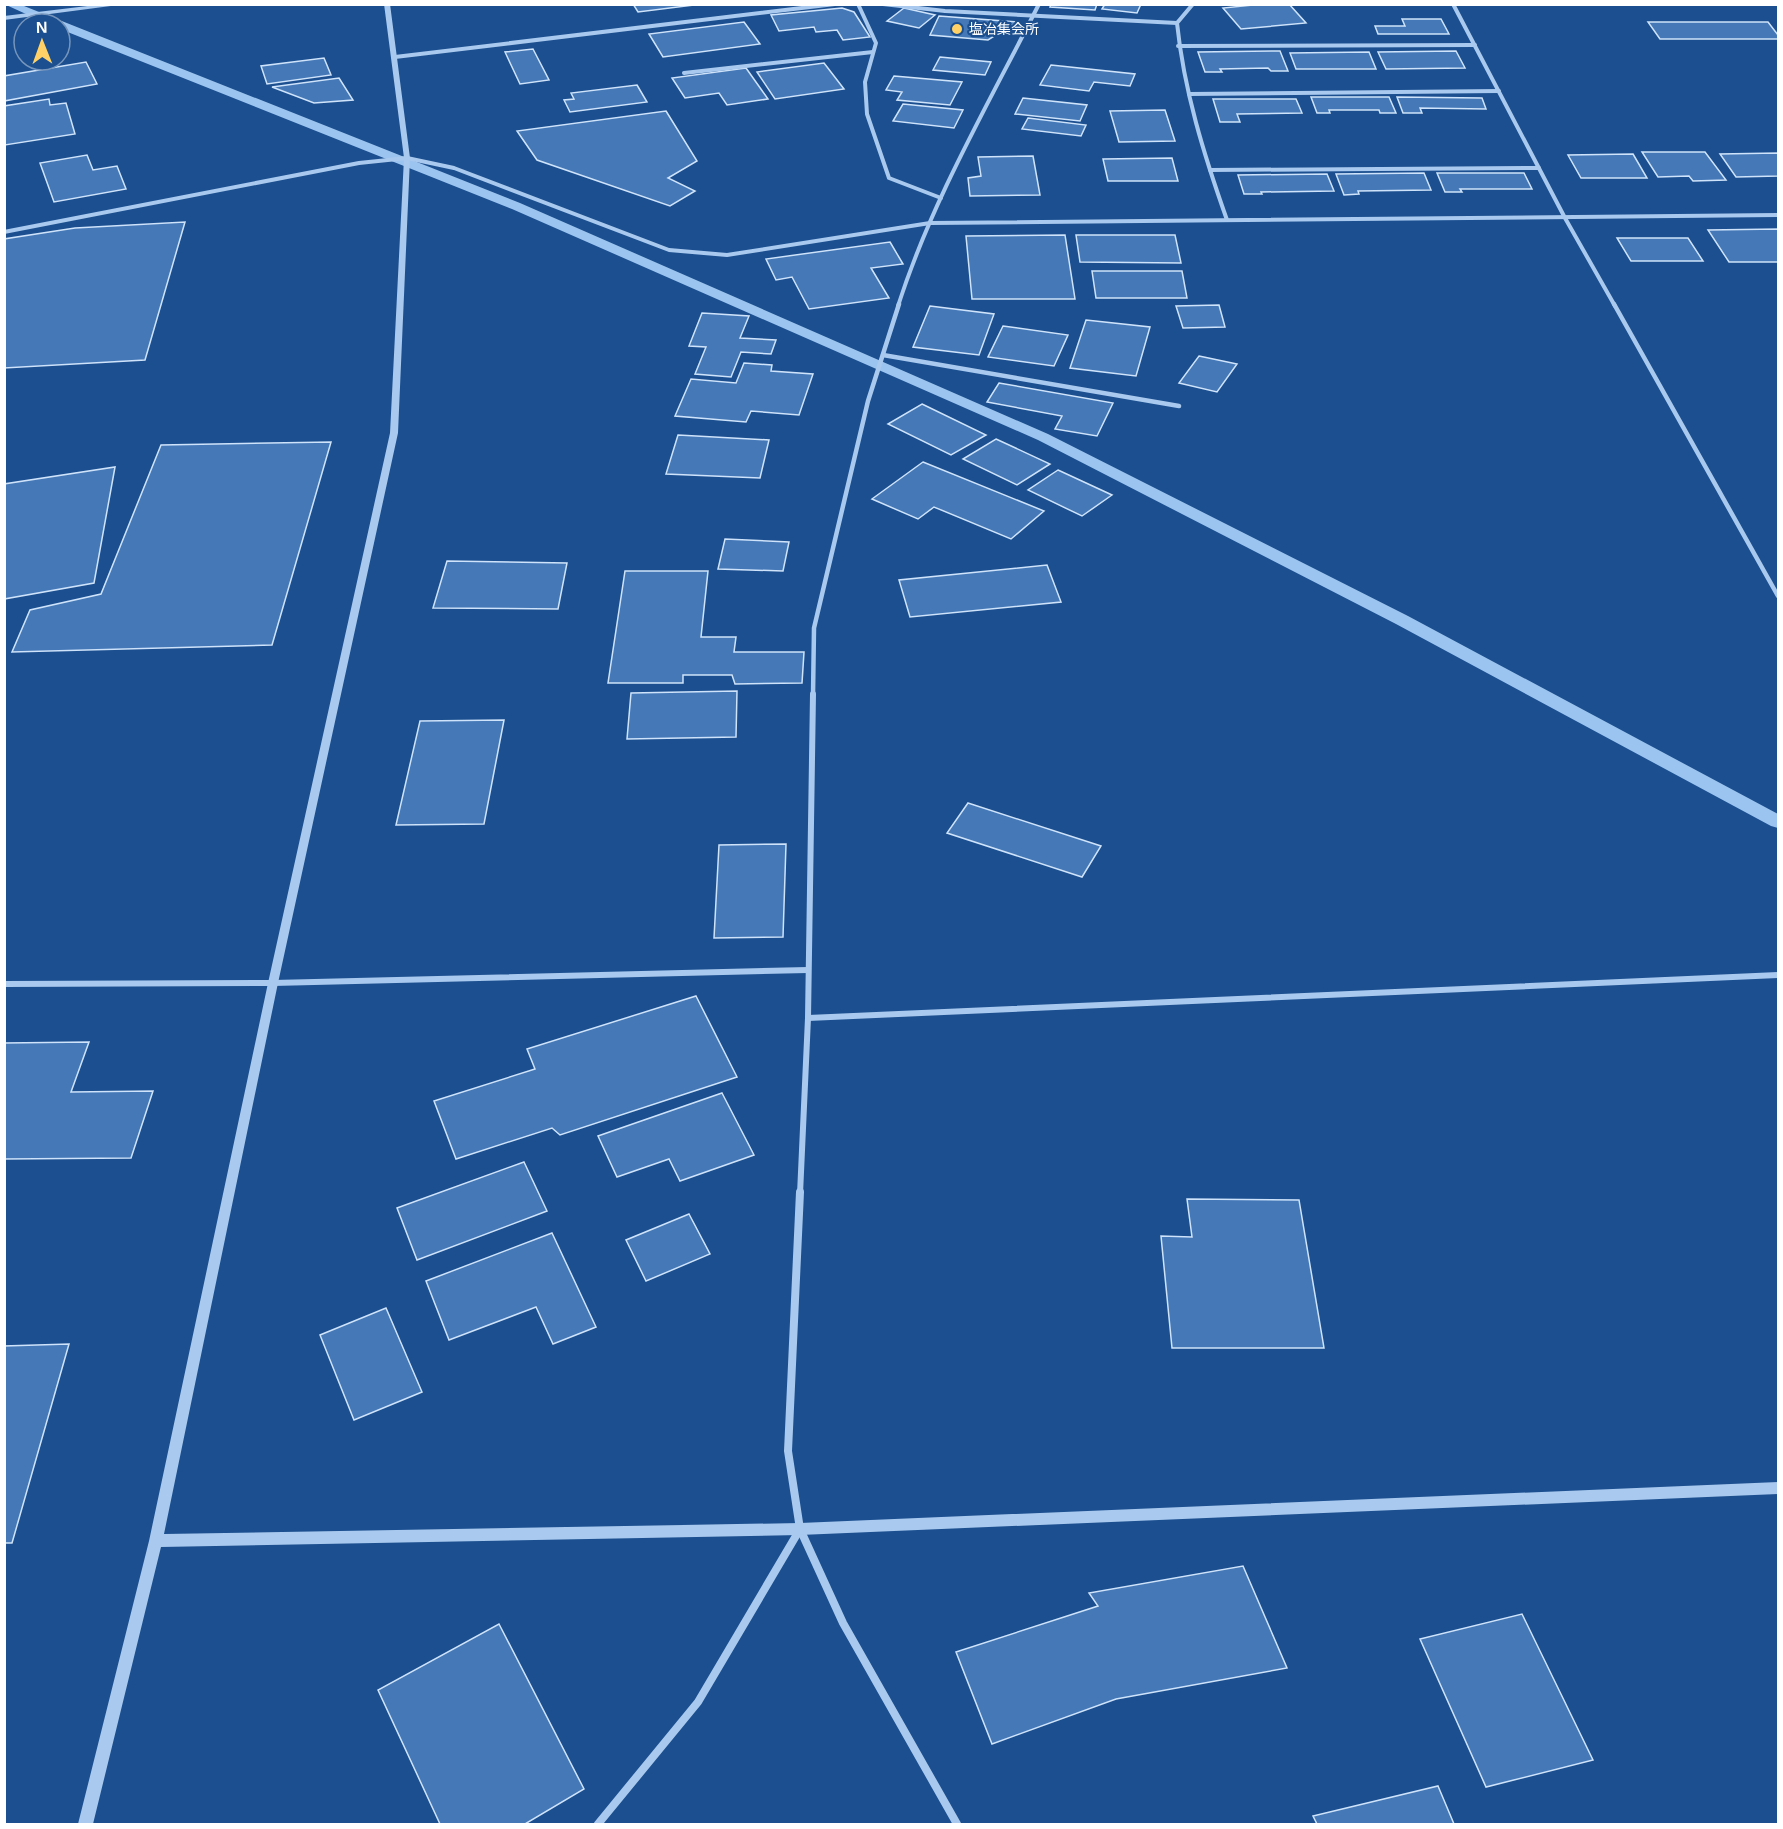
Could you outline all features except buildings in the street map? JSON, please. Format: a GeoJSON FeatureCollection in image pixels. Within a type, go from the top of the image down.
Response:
{"type":"FeatureCollection","features":[{"type":"Feature","properties":{"kind":"street"},"geometry":{"type":"LineString","coordinates":[[4,18],[123,4]]}},
{"type":"Feature","properties":{"kind":"street"},"geometry":{"type":"LineString","coordinates":[[85,1824],[156,1541],[273,983],[394,433],[406,158],[387,4]]}},
{"type":"Feature","properties":{"kind":"street"},"geometry":{"type":"LineString","coordinates":[[395,57],[835,4]]}},
{"type":"Feature","properties":{"kind":"street"},"geometry":{"type":"LineString","coordinates":[[858,4],[876,43],[865,82],[867,114],[889,178],[941,198]]}},
{"type":"Feature","properties":{"kind":"street"},"geometry":{"type":"LineString","coordinates":[[883,4],[1033,16],[1177,23]]}},
{"type":"Feature","properties":{"kind":"street"},"geometry":{"type":"LineString","coordinates":[[957,1824],[843,1623],[800,1529],[788,1451],[808,1018],[814,628],[868,400],[913,259],[941,198],[1039,4]]}},
{"type":"Feature","properties":{"kind":"street"},"geometry":{"type":"LineString","coordinates":[[1193,4],[1177,23],[1178,46],[1210,170],[1227,220]]}},
{"type":"Feature","properties":{"kind":"street"},"geometry":{"type":"LineString","coordinates":[[1453,4],[1565,218],[1779,596]]}},
{"type":"Feature","properties":{"kind":"street"},"geometry":{"type":"LineString","coordinates":[[1178,46],[1475,45]]}},
{"type":"Feature","properties":{"kind":"street"},"geometry":{"type":"LineString","coordinates":[[684,73],[873,52]]}},
{"type":"Feature","properties":{"kind":"street"},"geometry":{"type":"LineString","coordinates":[[1189,94],[1499,91]]}},
{"type":"Feature","properties":{"kind":"street"},"geometry":{"type":"LineString","coordinates":[[4,232],[359,163],[406,158],[454,168],[669,250],[727,255],[930,223],[1779,215]]}},
{"type":"Feature","properties":{"kind":"street"},"geometry":{"type":"LineString","coordinates":[[1210,170],[1539,168]]}},
{"type":"Feature","properties":{"kind":"street"},"geometry":{"type":"LineString","coordinates":[[883,355],[1179,406]]}},
{"type":"Feature","properties":{"kind":"street"},"geometry":{"type":"LineString","coordinates":[[4,984],[273,983],[808,970]]}},
{"type":"Feature","properties":{"kind":"street"},"geometry":{"type":"LineString","coordinates":[[808,1018],[1779,975]]}},
{"type":"Feature","properties":{"kind":"street"},"geometry":{"type":"LineString","coordinates":[[156,1541],[800,1529],[1779,1488]]}},
{"type":"Feature","properties":{"kind":"street"},"geometry":{"type":"LineString","coordinates":[[598,1824],[698,1702],[800,1529]]}},
{"type":"Feature","properties":{"kind":"waterway"},"geometry":{"type":"LineString","coordinates":[[8,4],[28,12]]}},
{"type":"Feature","properties":{"kind":"waterway"},"geometry":{"type":"LineString","coordinates":[[72,30],[516,206],[1043,437],[1402,620],[1778,822]]}},
{"type":"Feature","properties":{"kind":"place","name":"塩冶集会所"},"geometry":{"type":"Point","coordinates":[957,29]}}]}
